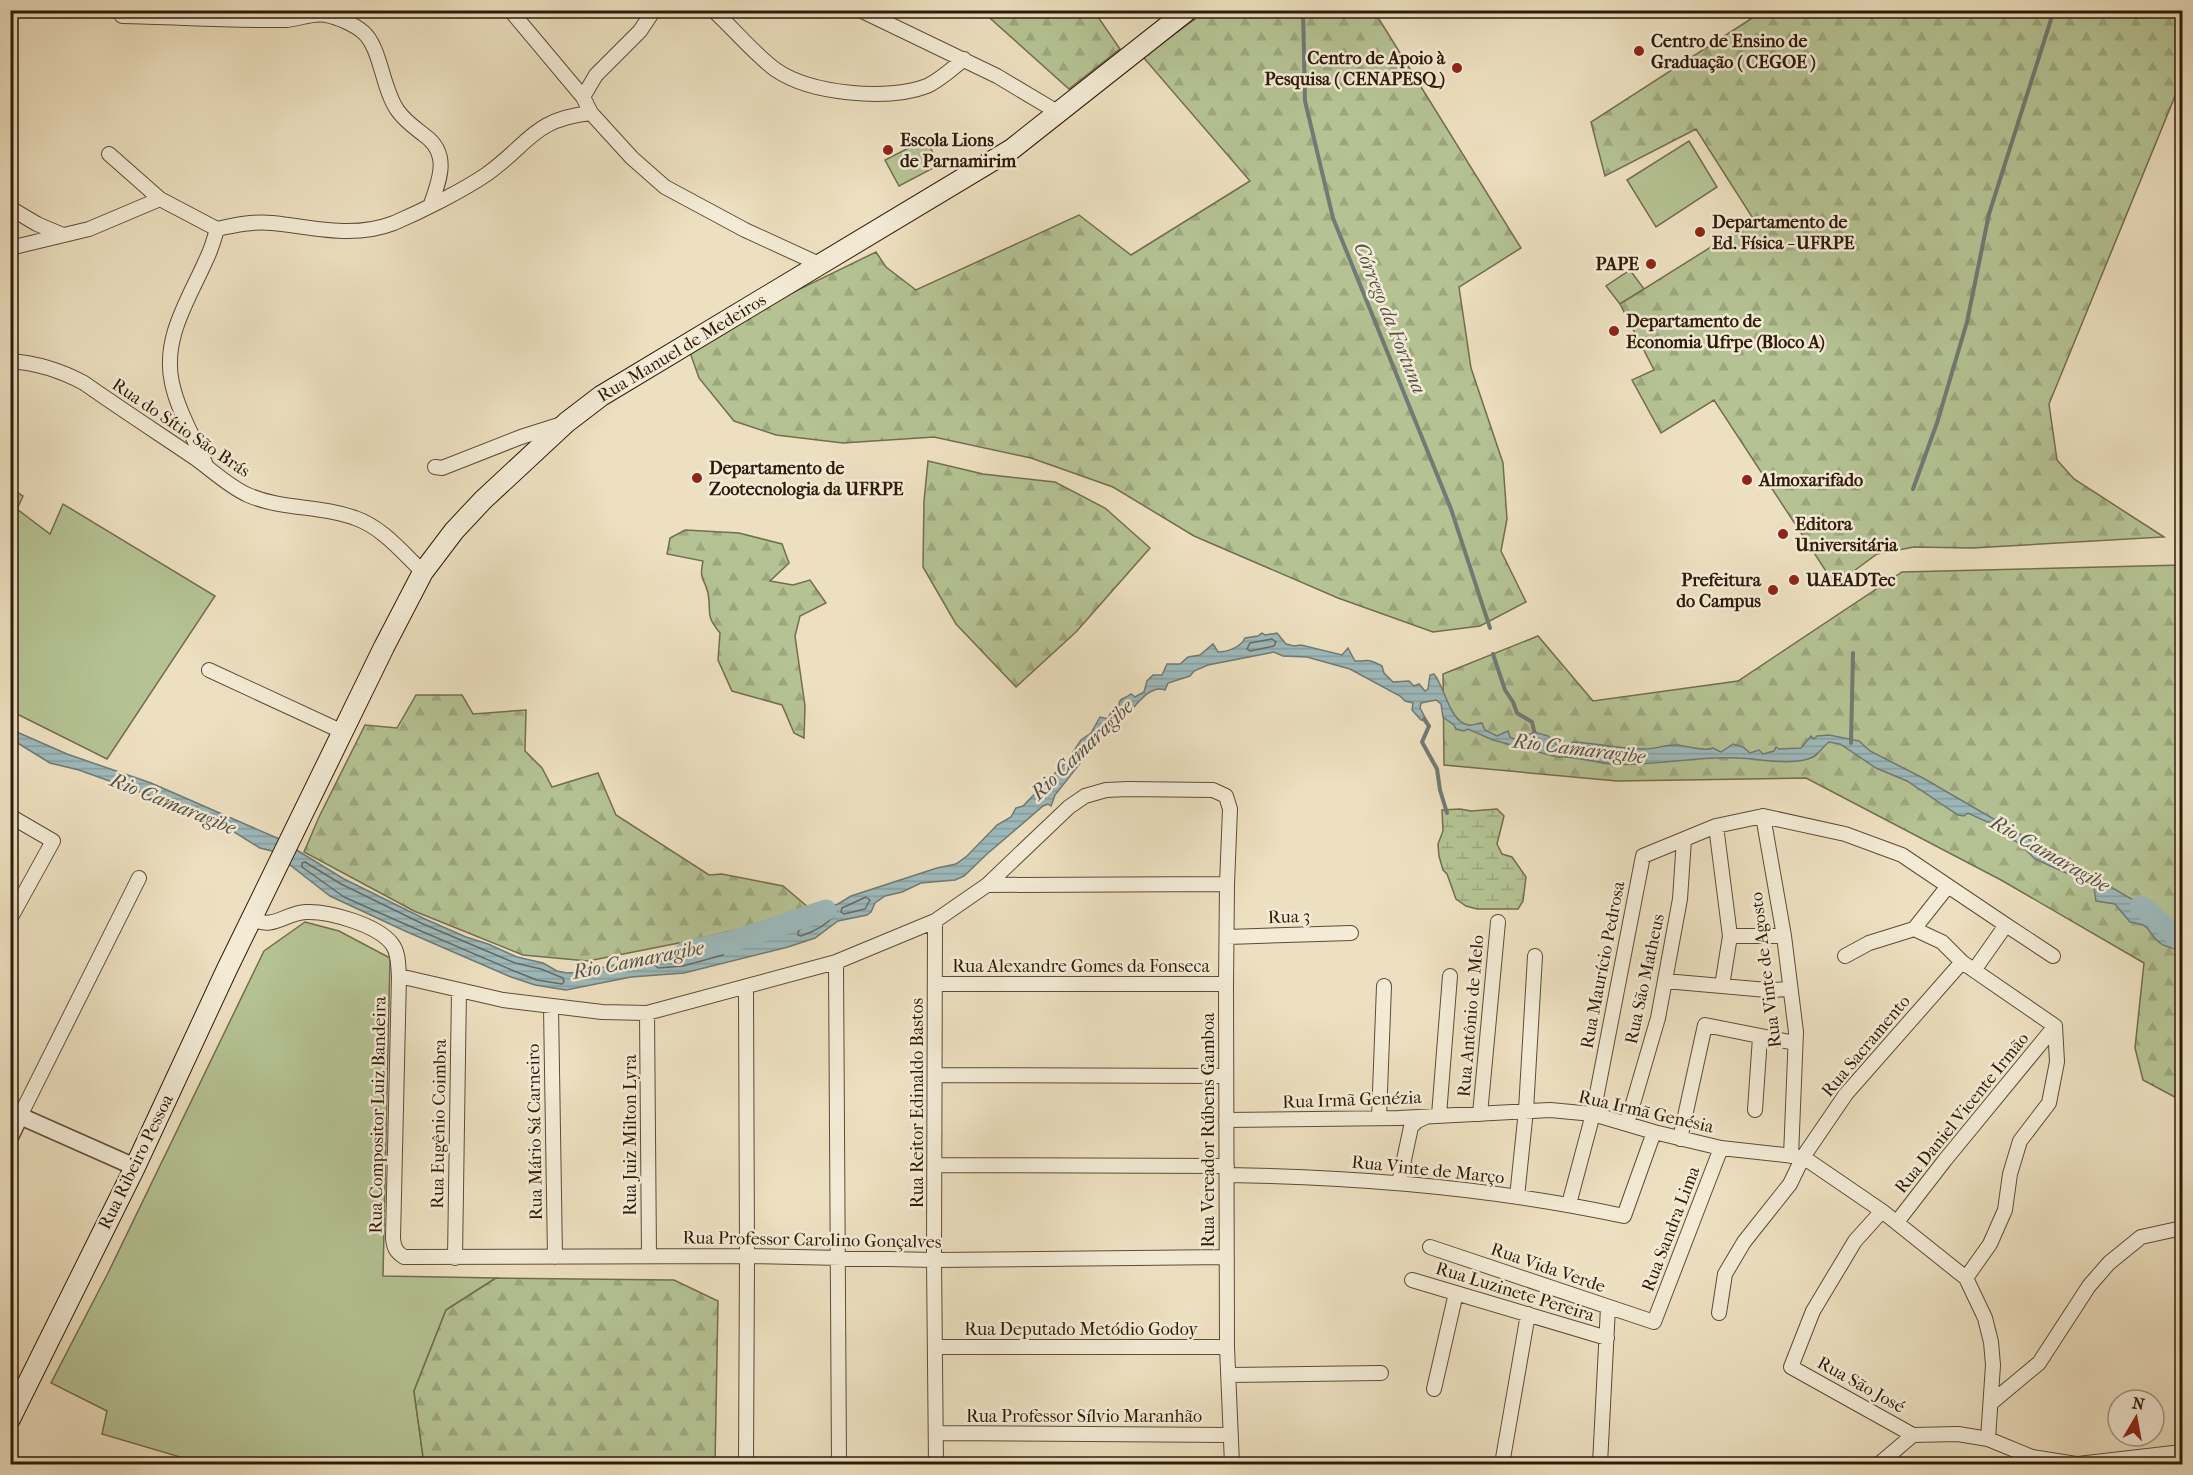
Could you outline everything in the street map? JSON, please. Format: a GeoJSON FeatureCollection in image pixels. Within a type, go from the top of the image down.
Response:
{"type":"FeatureCollection","features":[{"type":"Feature","properties":{"kind":"main road","name":"Rua Manuel de Medeiros"},"geometry":{"type":"LineString","coordinates":[[306,808],[423,572],[454,531],[477,506],[567,422],[624,381],[968,177],[1014,147],[1188,10]]}},
{"type":"Feature","properties":{"kind":"main road","name":"Rua Ribeiro Pessoa"},"geometry":{"type":"LineString","coordinates":[[10,1419],[135,1167],[227,969],[306,808]]}},
{"type":"Feature","properties":{"kind":"street"},"geometry":{"type":"LineString","coordinates":[[510,10],[583,97],[591,113],[632,158],[665,187],[745,230],[819,264]]}},
{"type":"Feature","properties":{"kind":"street"},"geometry":{"type":"LineString","coordinates":[[583,97],[600,70],[640,31],[654,10]]}},
{"type":"Feature","properties":{"kind":"street"},"geometry":{"type":"LineString","coordinates":[[713,10],[777,70],[808,86],[840,92],[886,94],[910,92],[929,85],[964,59]]}},
{"type":"Feature","properties":{"kind":"street"},"geometry":{"type":"LineString","coordinates":[[860,10],[997,76],[1059,113]]}},
{"type":"Feature","properties":{"kind":"street"},"geometry":{"type":"LineString","coordinates":[[122,16],[289,20],[318,14],[336,18],[363,32],[371,41],[394,106],[403,118],[435,144],[440,153],[442,163],[431,204]]}},
{"type":"Feature","properties":{"kind":"street"},"geometry":{"type":"LineString","coordinates":[[109,154],[160,199],[217,230],[256,222],[348,232],[372,230],[431,204],[488,173],[538,129],[558,119],[591,113]]}},
{"type":"Feature","properties":{"kind":"street"},"geometry":{"type":"LineString","coordinates":[[10,248],[89,229],[160,199]]}},
{"type":"Feature","properties":{"kind":"street"},"geometry":{"type":"LineString","coordinates":[[10,208],[37,224],[63,235]]}},
{"type":"Feature","properties":{"kind":"street"},"geometry":{"type":"LineString","coordinates":[[207,466],[180,407],[172,383],[169,358],[172,337],[182,309],[207,259],[217,230]]}},
{"type":"Feature","properties":{"kind":"street","name":"Rua do Sítio São Brás"},"geometry":{"type":"LineString","coordinates":[[10,361],[44,365],[84,383],[207,466],[231,486],[265,501],[342,514],[357,519],[386,537],[423,572]]}},
{"type":"Feature","properties":{"kind":"street"},"geometry":{"type":"LineString","coordinates":[[435,467],[441,468],[567,422]]}},
{"type":"Feature","properties":{"kind":"street"},"geometry":{"type":"LineString","coordinates":[[209,670],[343,732]]}},
{"type":"Feature","properties":{"kind":"street","name":"Rua Vereador Rúbens Gamboa"},"geometry":{"type":"LineString","coordinates":[[987,885],[1069,807],[1085,796],[1106,790],[1128,789],[1213,790],[1226,796],[1230,809],[1226,984],[1227,1347],[1232,1464]]}},
{"type":"Feature","properties":{"kind":"street"},"geometry":{"type":"LineString","coordinates":[[10,816],[53,841],[10,919]]}},
{"type":"Feature","properties":{"kind":"street"},"geometry":{"type":"LineString","coordinates":[[1762,816],[1845,834],[1902,855],[2053,957]]}},
{"type":"Feature","properties":{"kind":"street","name":"Rua Maurício Pedrosa"},"geometry":{"type":"LineString","coordinates":[[1569,1204],[1593,1114],[1642,856],[1716,826],[1762,816]]}},
{"type":"Feature","properties":{"kind":"street","name":"Rua Vinte de Agosto"},"geometry":{"type":"LineString","coordinates":[[1762,816],[1784,936],[1790,989],[1795,1043],[1797,1156]]}},
{"type":"Feature","properties":{"kind":"street"},"geometry":{"type":"LineString","coordinates":[[1716,826],[1731,936],[1722,986]]}},
{"type":"Feature","properties":{"kind":"street","name":"Rua São Matheus"},"geometry":{"type":"LineString","coordinates":[[1627,1124],[1658,1018],[1680,899],[1684,839]]}},
{"type":"Feature","properties":{"kind":"street"},"geometry":{"type":"LineString","coordinates":[[10,1137],[15,1113],[139,878]]}},
{"type":"Feature","properties":{"kind":"street"},"geometry":{"type":"LineString","coordinates":[[399,976],[503,1000],[551,1007],[647,1013],[836,962],[935,921],[987,885],[1227,884]]}},
{"type":"Feature","properties":{"kind":"street"},"geometry":{"type":"LineString","coordinates":[[1845,956],[1869,943],[1914,929],[1948,886]]}},
{"type":"Feature","properties":{"kind":"street","name":"Rua Compositor Luiz Bandeira"},"geometry":{"type":"LineString","coordinates":[[256,912],[262,924],[270,924],[292,914],[304,912],[329,913],[371,928],[392,944],[396,952],[399,976],[393,1238],[398,1254]]}},
{"type":"Feature","properties":{"kind":"street","name":"Rua Reitor Edinaldo Bastos"},"geometry":{"type":"LineString","coordinates":[[935,921],[936,1464]]}},
{"type":"Feature","properties":{"kind":"street","name":"Rua Antônio de Melo"},"geometry":{"type":"LineString","coordinates":[[1480,1114],[1498,922]]}},
{"type":"Feature","properties":{"kind":"street","name":"Rua Sacramento"},"geometry":{"type":"LineString","coordinates":[[1719,1312],[1725,1274],[1744,1242],[1790,1184],[1797,1156],[1846,1094],[2006,925]]}},
{"type":"Feature","properties":{"kind":"street"},"geometry":{"type":"LineString","coordinates":[[1914,929],[1942,942],[1969,965],[2055,1026],[2056,1062],[2049,1102],[2020,1141],[2010,1174],[2005,1210],[1990,1244],[1965,1278]]}},
{"type":"Feature","properties":{"kind":"street","name":"Rua 3"},"geometry":{"type":"LineString","coordinates":[[1227,937],[1352,933]]}},
{"type":"Feature","properties":{"kind":"street"},"geometry":{"type":"LineString","coordinates":[[1731,936],[1784,936]]}},
{"type":"Feature","properties":{"kind":"street"},"geometry":{"type":"LineString","coordinates":[[1517,1197],[1526,1110],[1535,956]]}},
{"type":"Feature","properties":{"kind":"street"},"geometry":{"type":"LineString","coordinates":[[836,962],[839,1464]]}},
{"type":"Feature","properties":{"kind":"street"},"geometry":{"type":"LineString","coordinates":[[1399,1183],[1411,1127],[1417,1120],[1440,1114],[1450,976]]}},
{"type":"Feature","properties":{"kind":"street"},"geometry":{"type":"LineString","coordinates":[[1665,981],[1767,990],[1790,989]]}},
{"type":"Feature","properties":{"kind":"street","name":"Rua Alexandre Gomes da Fonseca"},"geometry":{"type":"LineString","coordinates":[[935,984],[1226,984]]}},
{"type":"Feature","properties":{"kind":"street"},"geometry":{"type":"LineString","coordinates":[[1379,1119],[1384,986]]}},
{"type":"Feature","properties":{"kind":"street"},"geometry":{"type":"LineString","coordinates":[[746,988],[746,1464]]}},
{"type":"Feature","properties":{"kind":"street","name":"Rua Eugênio Coimbra"},"geometry":{"type":"LineString","coordinates":[[455,1258],[459,990]]}},
{"type":"Feature","properties":{"kind":"street","name":"Rua Mário Sá Carneiro"},"geometry":{"type":"LineString","coordinates":[[551,1007],[555,1257]]}},
{"type":"Feature","properties":{"kind":"street","name":"Rua Juiz Milton Lyra"},"geometry":{"type":"LineString","coordinates":[[647,1013],[649,1256]]}},
{"type":"Feature","properties":{"kind":"street"},"geometry":{"type":"LineString","coordinates":[[1680,1139],[1705,1025],[1795,1043]]}},
{"type":"Feature","properties":{"kind":"street","name":"Rua Daniel Vicente Irmão"},"geometry":{"type":"LineString","coordinates":[[1897,1222],[2055,1026]]}},
{"type":"Feature","properties":{"kind":"street"},"geometry":{"type":"LineString","coordinates":[[1755,1110],[1760,1037]]}},
{"type":"Feature","properties":{"kind":"street"},"geometry":{"type":"LineString","coordinates":[[936,1075],[1226,1076]]}},
{"type":"Feature","properties":{"kind":"street","name":"Rua Irmã Genésia"},"geometry":{"type":"LineString","coordinates":[[1480,1114],[1526,1110],[1593,1114],[1680,1139],[1721,1148],[1797,1156]]}},
{"type":"Feature","properties":{"kind":"street"},"geometry":{"type":"LineString","coordinates":[[15,1113],[135,1167]]}},
{"type":"Feature","properties":{"kind":"street","name":"Rua Irmã Genézia"},"geometry":{"type":"LineString","coordinates":[[1226,1120],[1379,1119],[1440,1114],[1480,1114]]}},
{"type":"Feature","properties":{"kind":"street","name":"Rua Vinte de Março"},"geometry":{"type":"LineString","coordinates":[[936,1165],[1227,1171],[1313,1176],[1399,1183],[1517,1197],[1569,1204],[1624,1216],[1654,1132]]}},
{"type":"Feature","properties":{"kind":"street","name":"Rua Sandra Lima"},"geometry":{"type":"LineString","coordinates":[[1654,1322],[1721,1148]]}},
{"type":"Feature","properties":{"kind":"street"},"geometry":{"type":"LineString","coordinates":[[1797,1156],[1882,1211],[1965,1278],[1985,1318],[1991,1342],[1993,1365],[1988,1439]]}},
{"type":"Feature","properties":{"kind":"street","name":"Rua São José"},"geometry":{"type":"LineString","coordinates":[[1882,1211],[1855,1241],[1813,1311],[1791,1367],[1913,1435]]}},
{"type":"Feature","properties":{"kind":"street"},"geometry":{"type":"LineString","coordinates":[[1990,1403],[2038,1363],[2089,1286],[2109,1263],[2140,1237],[2182,1228]]}},
{"type":"Feature","properties":{"kind":"street","name":"Rua Vida Verde"},"geometry":{"type":"LineString","coordinates":[[1430,1246],[1654,1322]]}},
{"type":"Feature","properties":{"kind":"street","name":"Rua Professor Carolino Gonçalves"},"geometry":{"type":"LineString","coordinates":[[398,1254],[414,1258],[747,1256],[934,1260],[1227,1257]]}},
{"type":"Feature","properties":{"kind":"street","name":"Rua Luzinete Pereira"},"geometry":{"type":"LineString","coordinates":[[1412,1280],[1607,1338]]}},
{"type":"Feature","properties":{"kind":"street"},"geometry":{"type":"LineString","coordinates":[[1434,1389],[1456,1293]]}},
{"type":"Feature","properties":{"kind":"street"},"geometry":{"type":"LineString","coordinates":[[1600,1464],[1608,1307]]}},
{"type":"Feature","properties":{"kind":"street"},"geometry":{"type":"LineString","coordinates":[[1502,1464],[1528,1314]]}},
{"type":"Feature","properties":{"kind":"street","name":"Rua Deputado Metódio Godoy"},"geometry":{"type":"LineString","coordinates":[[936,1347],[1227,1347]]}},
{"type":"Feature","properties":{"kind":"street"},"geometry":{"type":"LineString","coordinates":[[1228,1375],[1381,1373]]}},
{"type":"Feature","properties":{"kind":"street","name":"Rua Professor Sílvio Maranhão"},"geometry":{"type":"LineString","coordinates":[[936,1433],[1231,1435]]}},
{"type":"Feature","properties":{"kind":"street"},"geometry":{"type":"LineString","coordinates":[[1879,1464],[1913,1435],[1958,1434],[1988,1439],[2032,1457],[2077,1464],[2182,1452]]}},
{"type":"Feature","properties":{"kind":"green space"},"geometry":{"type":"Polygon","coordinates":[[[982,11],[1094,11],[1120,49],[1069,89],[982,11]]]}},
{"type":"Feature","properties":{"kind":"green space"},"geometry":{"type":"Polygon","coordinates":[[[1206,11],[1374,11],[1521,248],[1459,287],[1471,368],[1503,463],[1507,519],[1501,551],[1526,602],[1480,626],[1433,632],[1338,598],[1194,536],[1113,487],[1031,458],[934,437],[843,443],[776,435],[734,421],[699,378],[687,344],[876,252],[886,267],[916,290],[1079,215],[1131,255],[1250,181],[1143,57],[1206,11]]]}},
{"type":"Feature","properties":{"kind":"green space"},"geometry":{"type":"Polygon","coordinates":[[[1763,11],[2182,11],[2182,79],[2049,404],[2057,460],[2074,479],[2164,537],[1972,548],[1914,547],[1877,554],[1835,585],[1714,400],[1661,433],[1632,380],[1654,370],[1620,304],[1754,220],[1696,129],[1605,176],[1591,122],[1763,11]]]}},
{"type":"Feature","properties":{"kind":"green space"},"geometry":{"type":"Polygon","coordinates":[[[926,139],[939,165],[899,186],[885,160],[926,139]]]}},
{"type":"Feature","properties":{"kind":"green space"},"geometry":{"type":"Polygon","coordinates":[[[1689,141],[1717,187],[1656,227],[1627,180],[1689,141]]]}},
{"type":"Feature","properties":{"kind":"green space"},"geometry":{"type":"Polygon","coordinates":[[[1630,270],[1644,289],[1620,304],[1606,286],[1630,270]]]}},
{"type":"Feature","properties":{"kind":"green space"},"geometry":{"type":"Polygon","coordinates":[[[928,461],[983,474],[1055,482],[1105,508],[1150,548],[1076,632],[1016,687],[956,624],[923,567],[924,501],[928,461]]]}},
{"type":"Feature","properties":{"kind":"green space"},"geometry":{"type":"Polygon","coordinates":[[[11,489],[23,496],[17,509],[50,534],[63,504],[215,596],[107,759],[11,711],[11,489]]]}},
{"type":"Feature","properties":{"kind":"green space"},"geometry":{"type":"Polygon","coordinates":[[[685,530],[739,533],[782,544],[789,563],[770,581],[793,585],[810,580],[826,603],[800,616],[795,636],[805,706],[804,738],[794,733],[782,705],[732,691],[718,660],[720,633],[710,617],[708,593],[702,576],[703,561],[667,554],[670,538],[685,530]]]}},
{"type":"Feature","properties":{"kind":"green space"},"geometry":{"type":"Polygon","coordinates":[[[2182,565],[2182,1101],[2143,1080],[2135,1048],[2144,963],[2001,880],[1806,778],[1617,781],[1444,765],[1443,674],[1538,636],[1593,701],[1738,681],[1902,572],[2182,565]]]}},
{"type":"Feature","properties":{"kind":"green space"},"geometry":{"type":"Polygon","coordinates":[[[416,695],[462,695],[473,714],[526,710],[525,751],[542,768],[552,787],[598,773],[616,815],[709,875],[722,874],[783,886],[809,908],[753,926],[588,961],[523,955],[414,911],[304,852],[365,725],[397,728],[416,695]]]}},
{"type":"Feature","properties":{"kind":"green space"},"geometry":{"type":"Polygon","coordinates":[[[1497,809],[1504,816],[1497,844],[1502,854],[1512,857],[1526,877],[1523,901],[1518,909],[1477,909],[1466,906],[1456,899],[1447,874],[1443,870],[1438,844],[1443,831],[1442,810],[1471,811],[1497,809]]]}},
{"type":"Feature","properties":{"kind":"green space"},"geometry":{"type":"Polygon","coordinates":[[[305,922],[339,931],[390,958],[383,1276],[496,1278],[446,1310],[414,1391],[424,1464],[186,1464],[187,1459],[102,1434],[107,1411],[51,1383],[108,1273],[264,951],[305,922]]]}},
{"type":"Feature","properties":{"kind":"green space"},"geometry":{"type":"Polygon","coordinates":[[[496,1278],[674,1280],[718,1301],[715,1464],[424,1464],[414,1391],[446,1310],[496,1278]]]}},
{"type":"Feature","properties":{"kind":"water","name":"Rio Camaragibe"},"geometry":{"type":"Polygon","coordinates":[[[1262,633],[1265,635],[1277,633],[1286,644],[1301,645],[1342,655],[1348,648],[1355,661],[1377,663],[1382,666],[1384,673],[1393,682],[1409,681],[1414,686],[1419,684],[1425,691],[1428,689],[1430,675],[1434,674],[1452,711],[1462,722],[1470,725],[1482,723],[1485,730],[1497,736],[1508,731],[1510,737],[1518,741],[1534,732],[1548,736],[1559,747],[1576,742],[1636,749],[1677,745],[1700,749],[1713,748],[1721,752],[1733,744],[1743,747],[1750,753],[1759,750],[1763,754],[1774,751],[1776,747],[1779,749],[1801,748],[1811,736],[1814,739],[1817,736],[1829,735],[1859,741],[1870,751],[1923,778],[2154,912],[2160,918],[2162,936],[2172,943],[2182,945],[2182,951],[2162,945],[2146,927],[2130,922],[2115,904],[2096,901],[2091,884],[2035,859],[2020,844],[1999,831],[1994,825],[1968,813],[1964,816],[1958,815],[1907,781],[1876,768],[1840,744],[1829,742],[1811,758],[1791,762],[1707,758],[1643,764],[1611,764],[1557,757],[1493,740],[1468,729],[1464,731],[1456,729],[1443,717],[1441,704],[1436,700],[1421,703],[1420,708],[1427,721],[1421,720],[1412,710],[1413,703],[1405,701],[1400,696],[1350,669],[1307,657],[1283,656],[1274,652],[1208,665],[1194,671],[1190,676],[1168,683],[1165,690],[1159,689],[1148,693],[1126,715],[1115,724],[1111,724],[1055,795],[1051,806],[1048,804],[1043,806],[964,876],[955,880],[921,883],[902,892],[885,896],[875,903],[867,915],[838,921],[815,938],[788,947],[684,973],[631,977],[566,990],[535,985],[511,977],[330,896],[272,851],[260,848],[223,825],[79,770],[50,763],[11,739],[10,729],[67,754],[151,783],[277,838],[344,879],[466,937],[517,957],[543,963],[557,971],[583,972],[682,950],[699,943],[719,945],[755,943],[785,932],[800,922],[799,917],[838,904],[851,896],[956,864],[997,825],[1011,817],[1016,808],[1023,806],[1068,760],[1081,740],[1091,733],[1100,717],[1108,719],[1111,712],[1118,711],[1121,700],[1131,694],[1135,697],[1144,692],[1147,681],[1153,675],[1162,675],[1167,664],[1180,664],[1188,657],[1200,655],[1213,644],[1218,652],[1230,650],[1245,638],[1262,633]]]}},
{"type":"Feature","properties":{"kind":"waterway","name":"Córrego da Fortuna"},"geometry":{"type":"LineString","coordinates":[[1303,10],[1305,101],[1333,218],[1451,509],[1490,628]]}},
{"type":"Feature","properties":{"kind":"waterway"},"geometry":{"type":"LineString","coordinates":[[1913,489],[1937,423],[1967,322],[1989,214],[2054,10]]}},
{"type":"Feature","properties":{"kind":"waterway"},"geometry":{"type":"LineString","coordinates":[[1851,743],[1853,653]]}},
{"type":"Feature","properties":{"kind":"waterway","name":"Córrego da Fortuna"},"geometry":{"type":"LineString","coordinates":[[1493,654],[1505,690],[1517,713],[1532,722],[1535,735]]}},
{"type":"Feature","properties":{"kind":"waterway"},"geometry":{"type":"LineString","coordinates":[[1424,719],[1429,726],[1422,742],[1437,769],[1447,813]]}},
{"type":"Feature","properties":{"kind":"waterway","name":"Rio Camaragibe"},"geometry":{"type":"LineString","coordinates":[[2140,906],[2182,942]]}},
{"type":"Feature","properties":{"kind":"waterway","name":"Rio Camaragibe"},"geometry":{"type":"LineString","coordinates":[[686,951],[733,941],[826,910]]}},
{"type":"Feature","properties":{"kind":"place","name":"Centro de Ensino de Graduação ( CEGOE )"},"geometry":{"type":"Point","coordinates":[1639,51]}},
{"type":"Feature","properties":{"kind":"place","name":"Centro de Apoio à Pesquisa ( CENAPESQ )"},"geometry":{"type":"Point","coordinates":[1457,68]}},
{"type":"Feature","properties":{"kind":"place","name":"Escola Lions de Parnamirim"},"geometry":{"type":"Point","coordinates":[888,150]}},
{"type":"Feature","properties":{"kind":"place","name":"Departamento de Ed. Física - UFRPE"},"geometry":{"type":"Point","coordinates":[1700,232]}},
{"type":"Feature","properties":{"kind":"place","name":"PAPE"},"geometry":{"type":"Point","coordinates":[1651,264]}},
{"type":"Feature","properties":{"kind":"place","name":"Departamento de Economia Ufrpe (Bloco A)"},"geometry":{"type":"Point","coordinates":[1614,331]}},
{"type":"Feature","properties":{"kind":"place","name":"Departamento de Zootecnologia da UFRPE"},"geometry":{"type":"Point","coordinates":[697,478]}},
{"type":"Feature","properties":{"kind":"place","name":"Almoxarifado"},"geometry":{"type":"Point","coordinates":[1747,480]}},
{"type":"Feature","properties":{"kind":"place","name":"Editora Universitária"},"geometry":{"type":"Point","coordinates":[1783,534]}},
{"type":"Feature","properties":{"kind":"place","name":"UAEADTec"},"geometry":{"type":"Point","coordinates":[1794,580]}},
{"type":"Feature","properties":{"kind":"place","name":"Prefeitura do Campus"},"geometry":{"type":"Point","coordinates":[1773,590]}}]}
